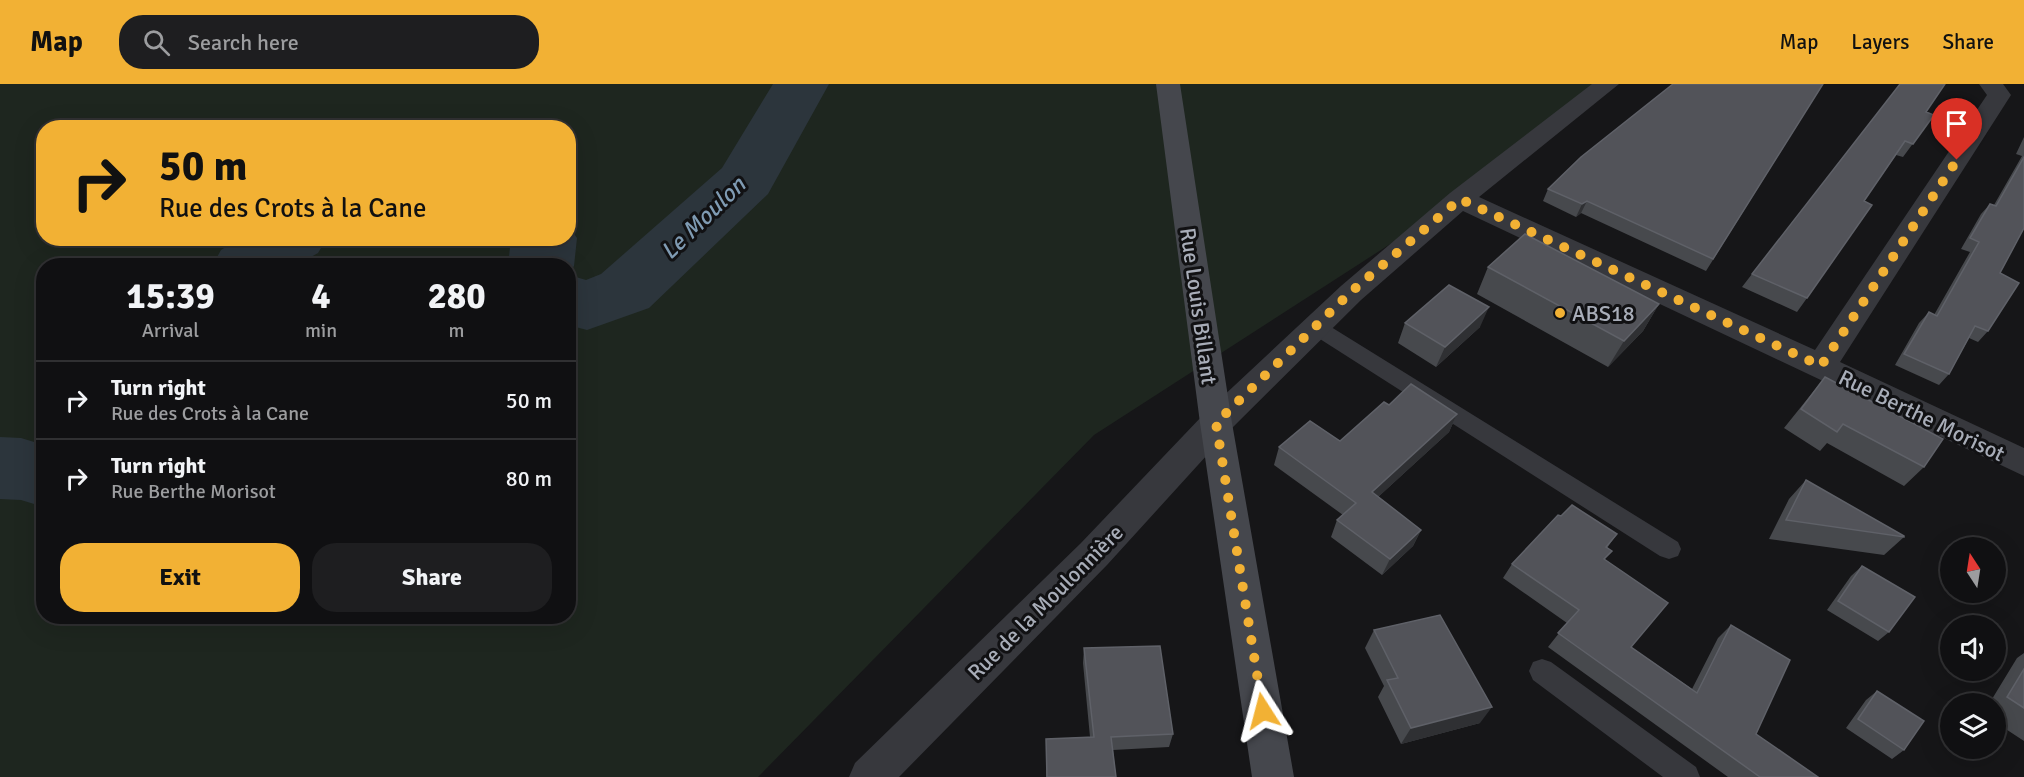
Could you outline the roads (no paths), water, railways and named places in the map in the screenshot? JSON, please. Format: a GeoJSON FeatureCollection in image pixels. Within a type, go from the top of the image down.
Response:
{"type":"FeatureCollection","features":[{"type":"Feature","properties":{"kind":"street","name":"Rue Louis Billant"},"geometry":{"type":"LineString","coordinates":[[1168,84],[1216,423],[1274,777]]}},
{"type":"Feature","properties":{"kind":"street","name":"Rue de la Moulonnière"},"geometry":{"type":"LineString","coordinates":[[870,777],[1094,554],[1216,423],[1351,292],[1460,199],[1607,84]]}},
{"type":"Feature","properties":{"kind":"street"},"geometry":{"type":"LineString","coordinates":[[1821,366],[1999,95],[1991,84]]}},
{"type":"Feature","properties":{"kind":"street","name":"Rue Berthe Morisot"},"geometry":{"type":"LineString","coordinates":[[1460,199],[1821,366],[2024,464]]}},
{"type":"Feature","properties":{"kind":"lane"},"geometry":{"type":"LineString","coordinates":[[1316,327],[1669,549]]}},
{"type":"Feature","properties":{"kind":"lane"},"geometry":{"type":"LineString","coordinates":[[1542,671],[1686,777]]}},
{"type":"Feature","properties":{"kind":"waterway","name":"Le Moulon"},"geometry":{"type":"LineString","coordinates":[[576,302],[587,306],[625,291],[746,180],[801,84]]}},
{"type":"Feature","properties":{"kind":"waterway","name":"Le Moulon"},"geometry":{"type":"LineString","coordinates":[[256,258],[279,246]]}},
{"type":"Feature","properties":{"kind":"waterway","name":"Le Moulon"},"geometry":{"type":"LineString","coordinates":[[542,258],[543,246]]}},
{"type":"Feature","properties":{"kind":"waterway","name":"Le Moulon"},"geometry":{"type":"LineString","coordinates":[[0,468],[21,469],[36,474]]}},
{"type":"Feature","properties":{"kind":"place","name":"ABS18"},"geometry":{"type":"Point","coordinates":[1560,313]}}]}
